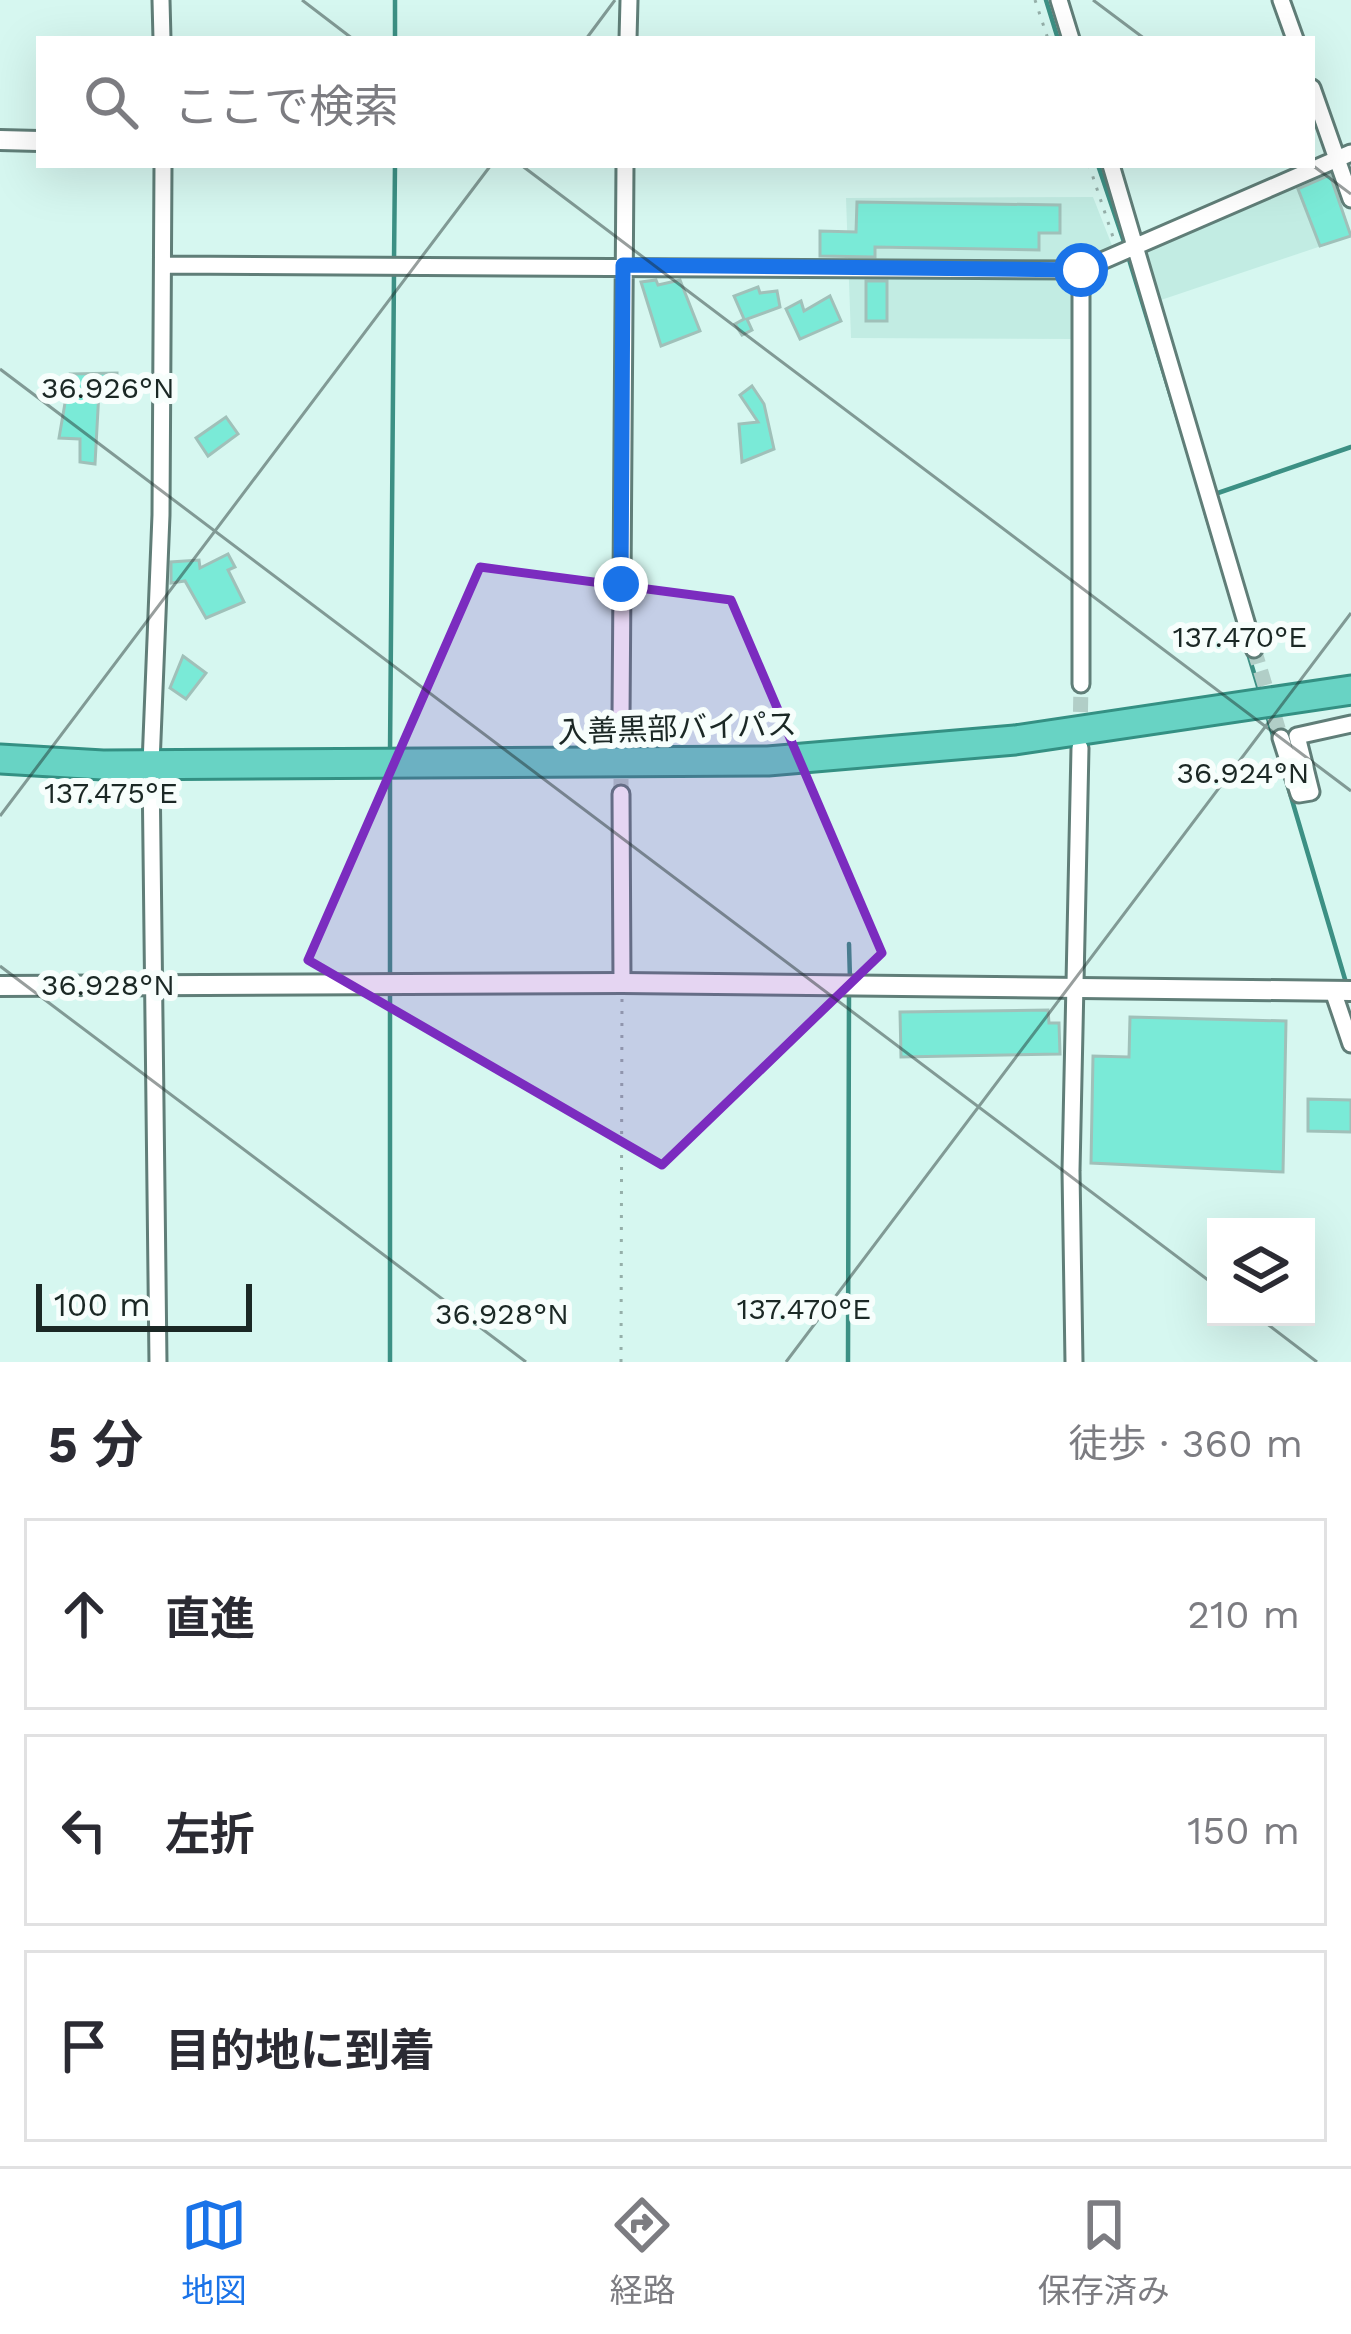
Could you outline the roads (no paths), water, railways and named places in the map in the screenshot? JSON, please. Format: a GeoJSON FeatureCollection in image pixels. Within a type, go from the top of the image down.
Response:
{"type":"FeatureCollection","features":[{"type":"Feature","properties":{"kind":"highway","name":"入善黒部バイパス"},"geometry":{"type":"LineString","coordinates":[[0,760],[151,764],[768,761],[1016,740],[1351,690]]}},
{"type":"Feature","properties":{"kind":"street"},"geometry":{"type":"LineString","coordinates":[[161,0],[162,36]]}},
{"type":"Feature","properties":{"kind":"street"},"geometry":{"type":"LineString","coordinates":[[628,36],[629,0]]}},
{"type":"Feature","properties":{"kind":"street"},"geometry":{"type":"LineString","coordinates":[[1059,0],[1071,36]]}},
{"type":"Feature","properties":{"kind":"street"},"geometry":{"type":"LineString","coordinates":[[1281,0],[1293,36]]}},
{"type":"Feature","properties":{"kind":"street"},"geometry":{"type":"LineString","coordinates":[[1315,94],[1344,155],[1351,199]]}},
{"type":"Feature","properties":{"kind":"street"},"geometry":{"type":"LineString","coordinates":[[0,140],[36,141]]}},
{"type":"Feature","properties":{"kind":"street"},"geometry":{"type":"LineString","coordinates":[[1315,168],[1344,155]]}},
{"type":"Feature","properties":{"kind":"street"},"geometry":{"type":"LineString","coordinates":[[158,1362],[151,764],[163,168]]}},
{"type":"Feature","properties":{"kind":"street"},"geometry":{"type":"LineString","coordinates":[[621,719],[625,168]]}},
{"type":"Feature","properties":{"kind":"street"},"geometry":{"type":"LineString","coordinates":[[1112,168],[1254,649]]}},
{"type":"Feature","properties":{"kind":"street"},"geometry":{"type":"LineString","coordinates":[[164,265],[1081,270],[1314,168]]}},
{"type":"Feature","properties":{"kind":"street"},"geometry":{"type":"LineString","coordinates":[[1081,270],[1081,684]]}},
{"type":"Feature","properties":{"kind":"street"},"geometry":{"type":"LineString","coordinates":[[1281,738],[1299,794],[1311,792],[1297,736],[1351,724]]}},
{"type":"Feature","properties":{"kind":"street"},"geometry":{"type":"LineString","coordinates":[[1073,1362],[1080,748]]}},
{"type":"Feature","properties":{"kind":"street"},"geometry":{"type":"LineString","coordinates":[[621,794],[622,983]]}},
{"type":"Feature","properties":{"kind":"street"},"geometry":{"type":"LineString","coordinates":[[0,986],[622,983],[1342,991],[1351,1044]]}},
{"type":"Feature","properties":{"kind":"waterway"},"geometry":{"type":"LineString","coordinates":[[395,0],[395,36]]}},
{"type":"Feature","properties":{"kind":"waterway"},"geometry":{"type":"LineString","coordinates":[[1046,0],[1057,36]]}},
{"type":"Feature","properties":{"kind":"waterway"},"geometry":{"type":"LineString","coordinates":[[394,261],[395,168]]}},
{"type":"Feature","properties":{"kind":"waterway"},"geometry":{"type":"LineString","coordinates":[[1099,168],[1125,245]]}},
{"type":"Feature","properties":{"kind":"waterway"},"geometry":{"type":"LineString","coordinates":[[1128,256],[1195,475]]}},
{"type":"Feature","properties":{"kind":"waterway"},"geometry":{"type":"LineString","coordinates":[[390,753],[394,273]]}},
{"type":"Feature","properties":{"kind":"waterway"},"geometry":{"type":"LineString","coordinates":[[1215,494],[1351,447]]}},
{"type":"Feature","properties":{"kind":"waterway"},"geometry":{"type":"LineString","coordinates":[[1206,514],[1260,693]]}},
{"type":"Feature","properties":{"kind":"waterway"},"geometry":{"type":"LineString","coordinates":[[1267,715],[1274,739]]}},
{"type":"Feature","properties":{"kind":"waterway"},"geometry":{"type":"LineString","coordinates":[[390,771],[390,981]]}},
{"type":"Feature","properties":{"kind":"waterway"},"geometry":{"type":"LineString","coordinates":[[1284,773],[1347,986]]}},
{"type":"Feature","properties":{"kind":"waterway"},"geometry":{"type":"LineString","coordinates":[[849,944],[850,980]]}},
{"type":"Feature","properties":{"kind":"waterway"},"geometry":{"type":"LineString","coordinates":[[848,1362],[849,991]]}},
{"type":"Feature","properties":{"kind":"waterway"},"geometry":{"type":"LineString","coordinates":[[390,993],[390,1362]]}},
{"type":"Feature","properties":{"kind":"tunnel"},"geometry":{"type":"LineString","coordinates":[[1254,649],[1281,738]]}},
{"type":"Feature","properties":{"kind":"tunnel"},"geometry":{"type":"LineString","coordinates":[[1080,735],[1081,684]]}},
{"type":"Feature","properties":{"kind":"tunnel"},"geometry":{"type":"LineString","coordinates":[[621,719],[621,794]]}}]}
